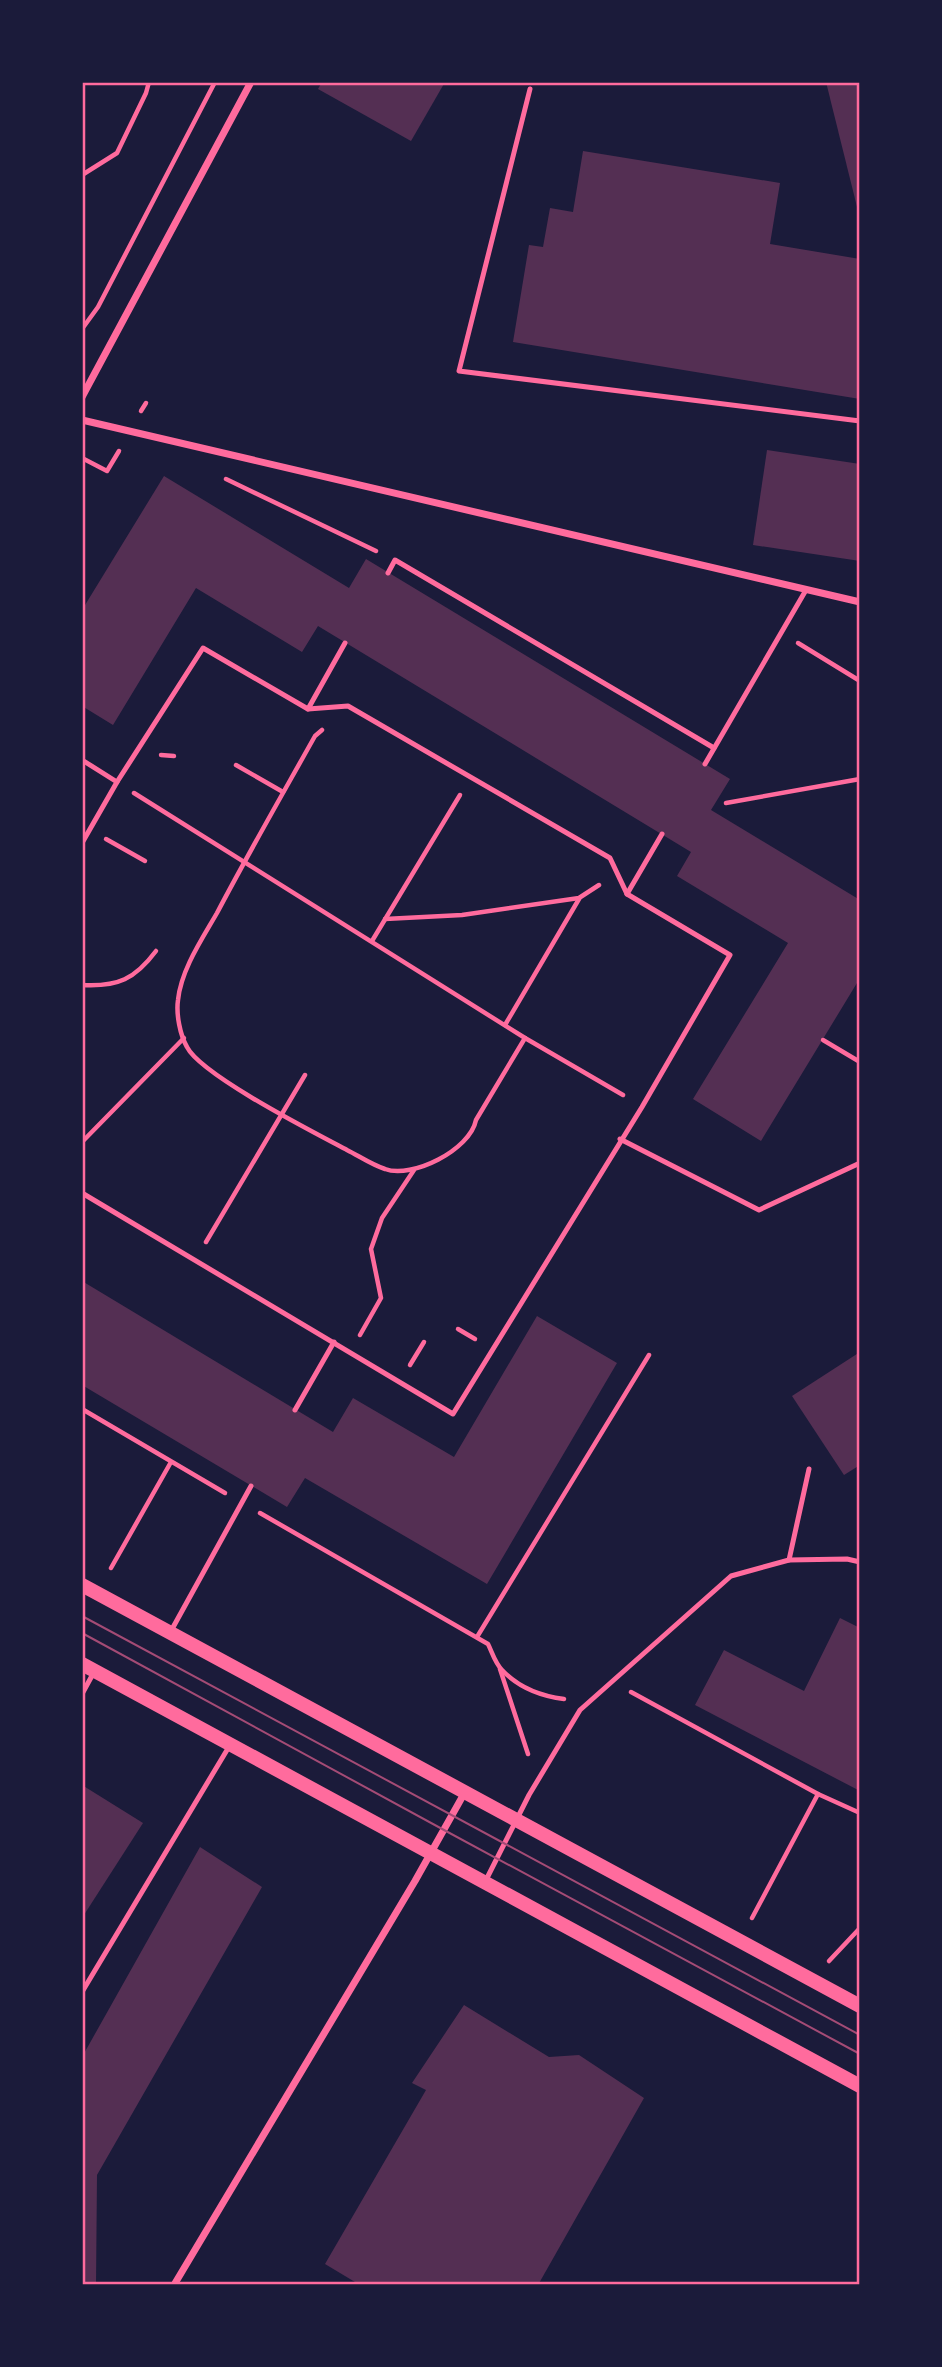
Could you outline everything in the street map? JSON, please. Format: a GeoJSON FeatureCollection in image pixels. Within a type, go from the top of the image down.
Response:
{"type":"FeatureCollection","features":[{"type":"Feature","properties":{"kind":"main road"},"geometry":{"type":"LineString","coordinates":[[82,1585],[860,2006]]}},
{"type":"Feature","properties":{"kind":"main road"},"geometry":{"type":"LineString","coordinates":[[89,1667],[860,2086]]}},
{"type":"Feature","properties":{"kind":"street"},"geometry":{"type":"LineString","coordinates":[[82,397],[251,82]]}},
{"type":"Feature","properties":{"kind":"street"},"geometry":{"type":"LineString","coordinates":[[82,420],[860,602]]}},
{"type":"Feature","properties":{"kind":"street"},"geometry":{"type":"LineString","coordinates":[[174,2285],[466,1792]]}},
{"type":"Feature","properties":{"kind":"lane"},"geometry":{"type":"LineString","coordinates":[[530,89],[459,371],[860,422]]}},
{"type":"Feature","properties":{"kind":"lane"},"geometry":{"type":"LineString","coordinates":[[388,573],[396,560],[714,748]]}},
{"type":"Feature","properties":{"kind":"lane"},"geometry":{"type":"LineString","coordinates":[[705,764],[806,590]]}},
{"type":"Feature","properties":{"kind":"lane"},"geometry":{"type":"LineString","coordinates":[[308,709],[345,643]]}},
{"type":"Feature","properties":{"kind":"lane"},"geometry":{"type":"LineString","coordinates":[[82,843],[117,782],[203,648],[308,709],[348,706],[610,858],[627,894],[730,955],[642,1107],[453,1414],[82,1194]]}},
{"type":"Feature","properties":{"kind":"lane"},"geometry":{"type":"LineString","coordinates":[[82,760],[117,782]]}},
{"type":"Feature","properties":{"kind":"lane"},"geometry":{"type":"LineString","coordinates":[[627,894],[662,834]]}},
{"type":"Feature","properties":{"kind":"lane"},"geometry":{"type":"LineString","coordinates":[[620,1139],[760,1210],[860,1163]]}},
{"type":"Feature","properties":{"kind":"lane"},"geometry":{"type":"LineString","coordinates":[[295,1410],[334,1342]]}},
{"type":"Feature","properties":{"kind":"lane"},"geometry":{"type":"LineString","coordinates":[[789,1560],[809,1469]]}},
{"type":"Feature","properties":{"kind":"lane"},"geometry":{"type":"LineString","coordinates":[[170,1633],[251,1486]]}},
{"type":"Feature","properties":{"kind":"lane"},"geometry":{"type":"LineString","coordinates":[[485,1882],[537,1782],[580,1710],[731,1576],[789,1560],[847,1559],[860,1562]]}},
{"type":"Feature","properties":{"kind":"lane"},"geometry":{"type":"LineString","coordinates":[[82,1694],[89,1667]]}},
{"type":"Feature","properties":{"kind":"lane"},"geometry":{"type":"LineString","coordinates":[[82,1992],[231,1744]]}},
{"type":"Feature","properties":{"kind":"path"},"geometry":{"type":"LineString","coordinates":[[82,175],[117,153],[149,82]]}},
{"type":"Feature","properties":{"kind":"path"},"geometry":{"type":"LineString","coordinates":[[82,329],[98,307],[215,82]]}},
{"type":"Feature","properties":{"kind":"path"},"geometry":{"type":"LineString","coordinates":[[82,457],[107,471]]}},
{"type":"Feature","properties":{"kind":"path"},"geometry":{"type":"LineString","coordinates":[[215,474],[396,560]]}},
{"type":"Feature","properties":{"kind":"path"},"geometry":{"type":"LineString","coordinates":[[781,632],[860,681]]}},
{"type":"Feature","properties":{"kind":"path"},"geometry":{"type":"LineString","coordinates":[[348,706],[315,736],[190,963],[178,998],[178,1014],[187,1047],[198,1062],[281,1115],[386,1170],[415,1169],[440,1160],[460,1145],[475,1125],[525,1038]]}},
{"type":"Feature","properties":{"kind":"path"},"geometry":{"type":"LineString","coordinates":[[236,765],[283,792]]}},
{"type":"Feature","properties":{"kind":"path"},"geometry":{"type":"LineString","coordinates":[[372,941],[470,779]]}},
{"type":"Feature","properties":{"kind":"path"},"geometry":{"type":"LineString","coordinates":[[726,803],[860,779]]}},
{"type":"Feature","properties":{"kind":"path"},"geometry":{"type":"LineString","coordinates":[[117,782],[525,1038],[642,1107]]}},
{"type":"Feature","properties":{"kind":"path"},"geometry":{"type":"LineString","coordinates":[[90,829],[145,861]]}},
{"type":"Feature","properties":{"kind":"path"},"geometry":{"type":"LineString","coordinates":[[385,919],[462,915],[579,898],[617,873]]}},
{"type":"Feature","properties":{"kind":"path"},"geometry":{"type":"LineString","coordinates":[[505,1025],[579,898]]}},
{"type":"Feature","properties":{"kind":"path"},"geometry":{"type":"LineString","coordinates":[[82,985],[118,982],[140,972],[156,951]]}},
{"type":"Feature","properties":{"kind":"path"},"geometry":{"type":"LineString","coordinates":[[82,1142],[184,1038]]}},
{"type":"Feature","properties":{"kind":"path"},"geometry":{"type":"LineString","coordinates":[[823,1040],[860,1062]]}},
{"type":"Feature","properties":{"kind":"path"},"geometry":{"type":"LineString","coordinates":[[195,1261],[304,1075]]}},
{"type":"Feature","properties":{"kind":"path"},"geometry":{"type":"LineString","coordinates":[[350,1352],[381,1298],[371,1249],[378,1229],[382,1218],[415,1169]]}},
{"type":"Feature","properties":{"kind":"path"},"geometry":{"type":"LineString","coordinates":[[477,1637],[649,1354]]}},
{"type":"Feature","properties":{"kind":"path"},"geometry":{"type":"LineString","coordinates":[[82,1409],[488,1644],[500,1668],[537,1782]]}},
{"type":"Feature","properties":{"kind":"path"},"geometry":{"type":"LineString","coordinates":[[111,1568],[171,1462]]}},
{"type":"Feature","properties":{"kind":"path"},"geometry":{"type":"LineString","coordinates":[[500,1668],[527,1689],[550,1697],[589,1702]]}},
{"type":"Feature","properties":{"kind":"path"},"geometry":{"type":"LineString","coordinates":[[612,1681],[818,1794],[860,1813]]}},
{"type":"Feature","properties":{"kind":"path"},"geometry":{"type":"LineString","coordinates":[[751,1919],[818,1794]]}},
{"type":"Feature","properties":{"kind":"path"},"geometry":{"type":"LineString","coordinates":[[829,1962],[860,1928]]}},
{"type":"Feature","properties":{"kind":"building"},"geometry":{"type":"Polygon","coordinates":[[[322,82],[445,82],[411,141],[318,89],[322,82]]]}},
{"type":"Feature","properties":{"kind":"building"},"geometry":{"type":"Polygon","coordinates":[[[826,82],[860,82],[860,215],[859,215],[826,82]]]}},
{"type":"Feature","properties":{"kind":"building"},"geometry":{"type":"Polygon","coordinates":[[[583,151],[780,183],[770,244],[860,259],[860,399],[513,342],[529,245],[543,247],[550,208],[573,212],[583,151]]]}},
{"type":"Feature","properties":{"kind":"building"},"geometry":{"type":"Polygon","coordinates":[[[767,450],[860,464],[860,561],[753,545],[767,450]]]}},
{"type":"Feature","properties":{"kind":"building"},"geometry":{"type":"Polygon","coordinates":[[[164,476],[349,588],[366,559],[730,779],[711,810],[860,900],[860,978],[761,1141],[693,1099],[788,943],[677,876],[691,852],[318,626],[302,652],[196,588],[113,725],[82,706],[82,610],[164,476]]]}},
{"type":"Feature","properties":{"kind":"building"},"geometry":{"type":"Polygon","coordinates":[[[82,1281],[333,1432],[353,1398],[454,1457],[537,1316],[617,1363],[487,1584],[305,1478],[287,1507],[82,1385],[82,1281]]]}},
{"type":"Feature","properties":{"kind":"building"},"geometry":{"type":"Polygon","coordinates":[[[860,1352],[860,1465],[844,1475],[792,1396],[860,1352]]]}},
{"type":"Feature","properties":{"kind":"building"},"geometry":{"type":"Polygon","coordinates":[[[840,1618],[860,1628],[860,1791],[695,1705],[724,1650],[804,1691],[840,1618]]]}},
{"type":"Feature","properties":{"kind":"building"},"geometry":{"type":"Polygon","coordinates":[[[82,1785],[143,1823],[82,1918],[82,1785]]]}},
{"type":"Feature","properties":{"kind":"building"},"geometry":{"type":"Polygon","coordinates":[[[200,1847],[262,1887],[97,2175],[96,2285],[82,2285],[82,2057],[200,1847]]]}},
{"type":"Feature","properties":{"kind":"building"},"geometry":{"type":"Polygon","coordinates":[[[464,2005],[549,2057],[579,2055],[644,2098],[538,2285],[360,2285],[325,2264],[426,2090],[412,2083],[464,2005]]]}},
{"type":"Feature","properties":{"kind":"tram line"},"geometry":{"type":"LineString","coordinates":[[82,1616],[860,2035]]}},
{"type":"Feature","properties":{"kind":"tram line"},"geometry":{"type":"LineString","coordinates":[[82,1633],[860,2054]]}}]}
